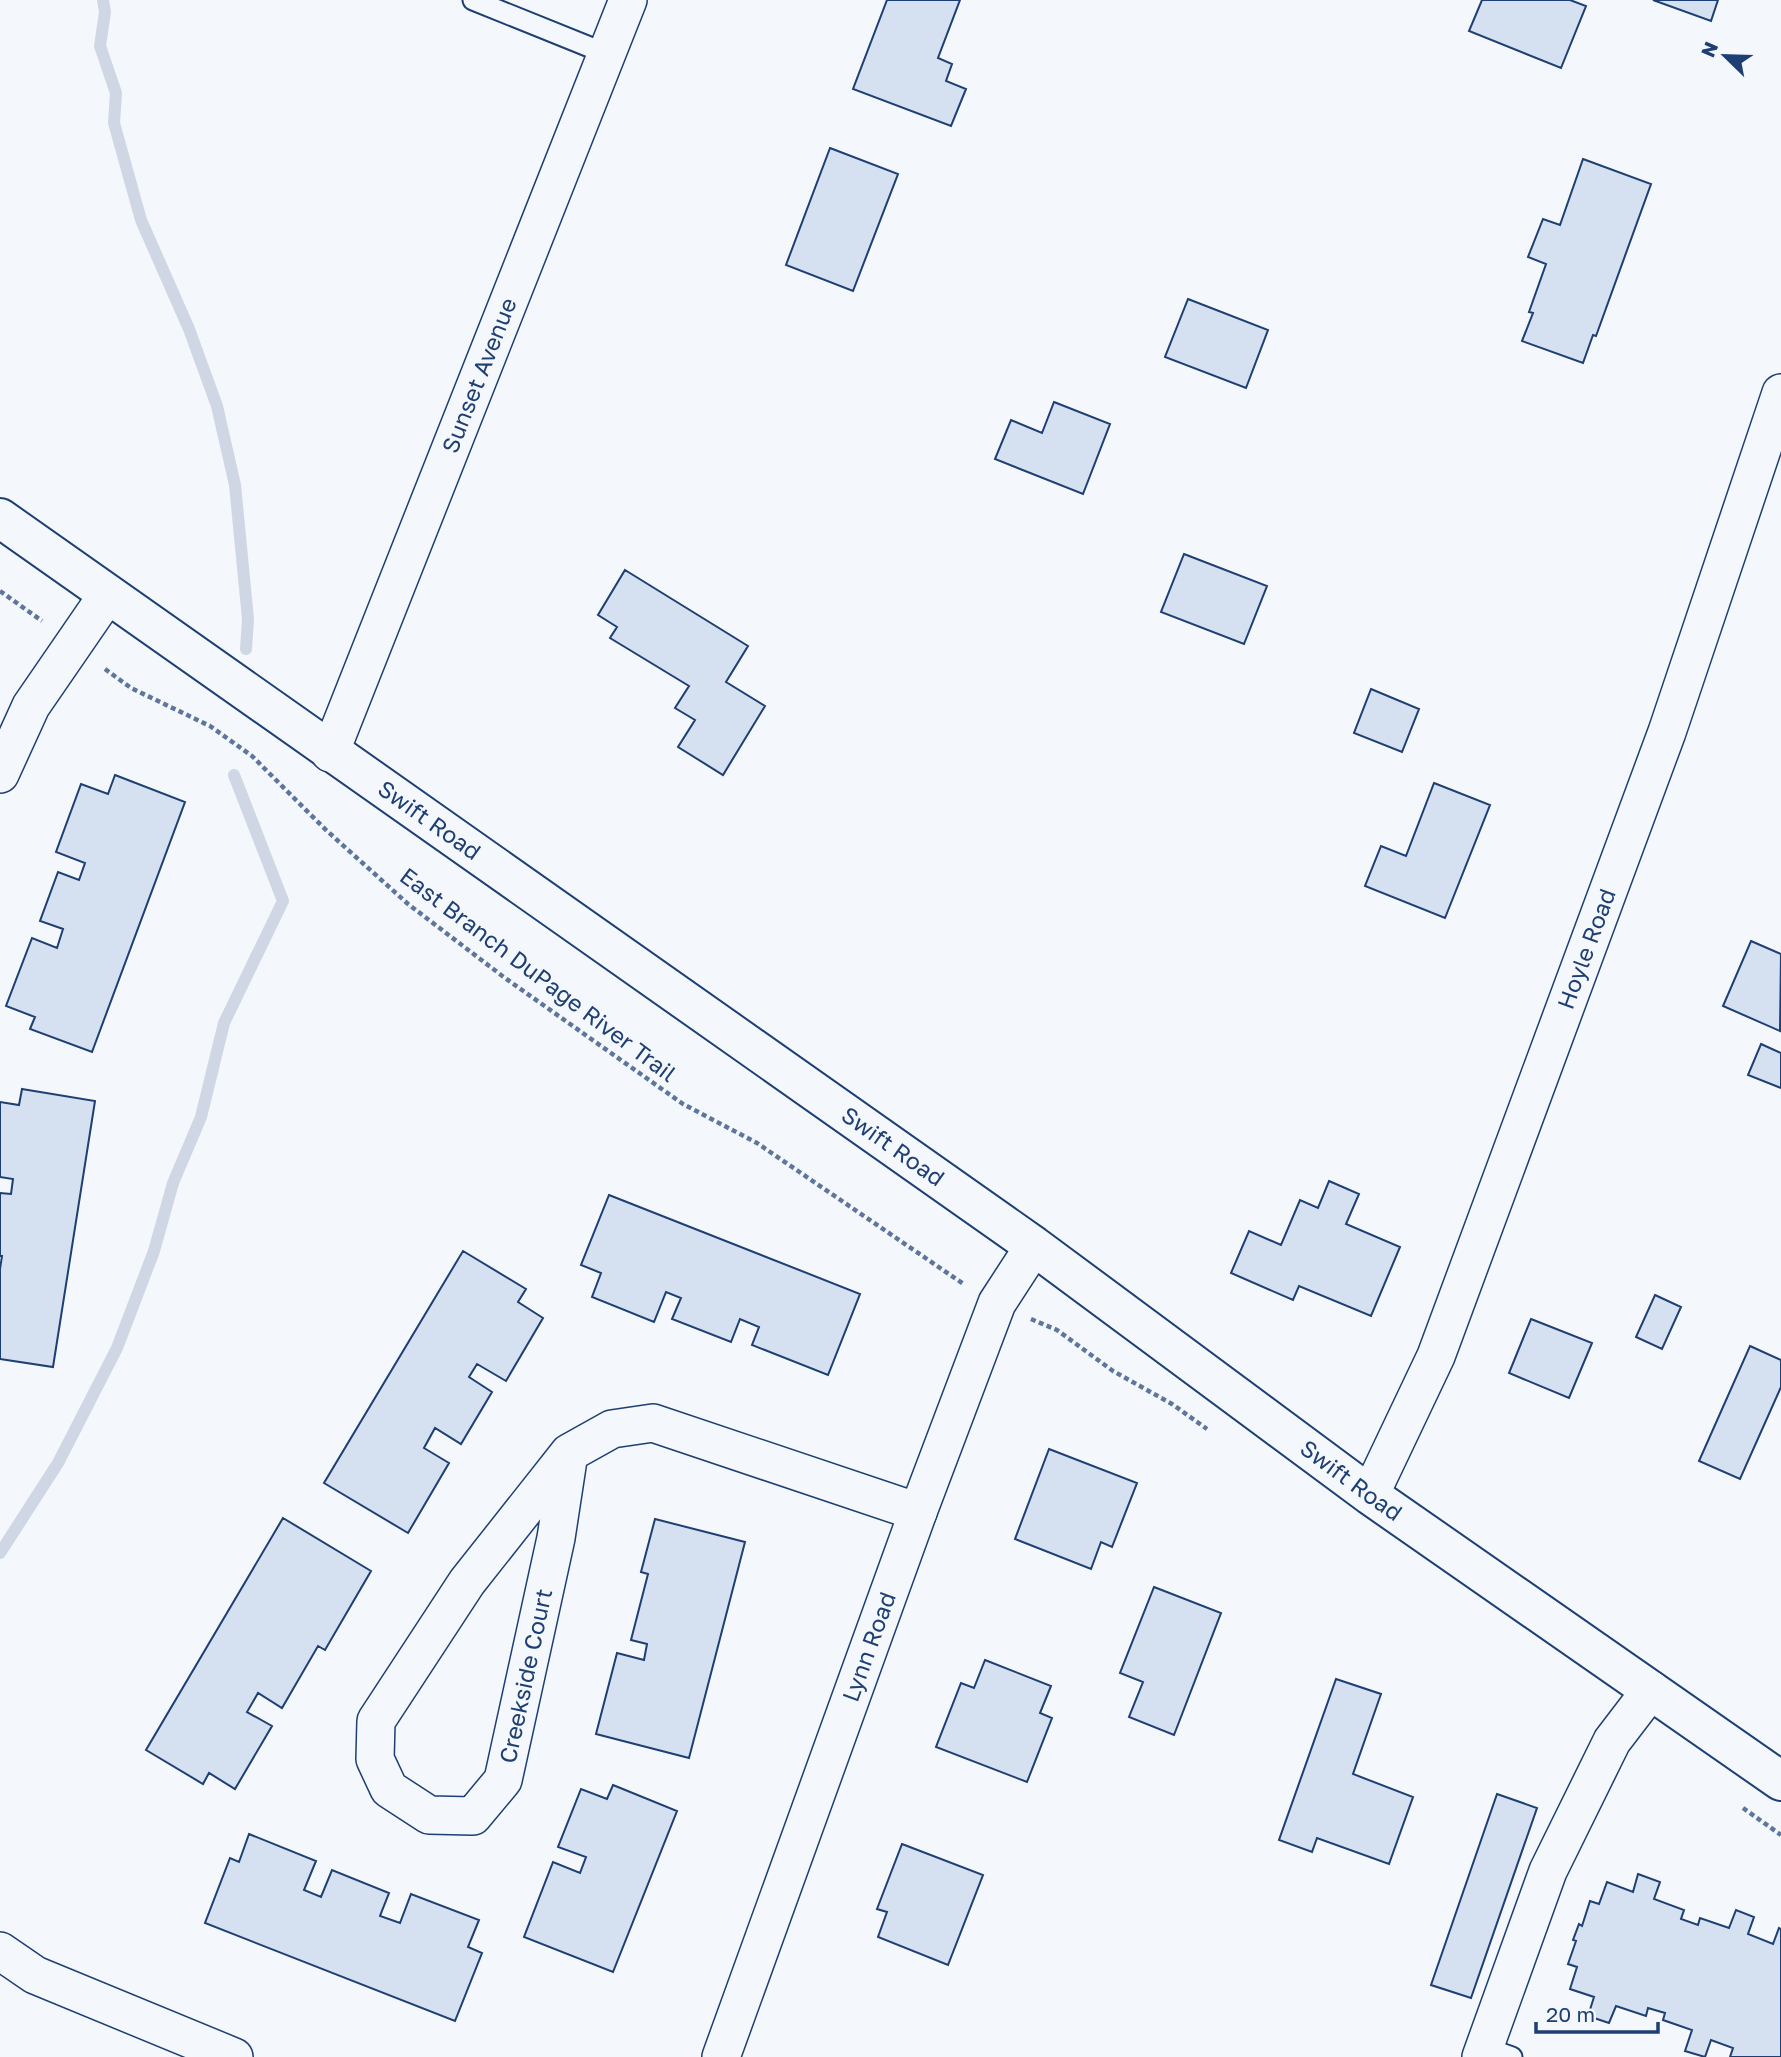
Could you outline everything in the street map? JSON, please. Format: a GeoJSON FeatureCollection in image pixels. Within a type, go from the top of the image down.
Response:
{"type":"FeatureCollection","features":[{"type":"Feature","properties":{"kind":"street","name":"Sunset Avenue"},"geometry":{"type":"LineString","coordinates":[[330,752],[628,0]]}},
{"type":"Feature","properties":{"kind":"street","name":"Hoyle Road"},"geometry":{"type":"LineString","coordinates":[[1370,1495],[1436,1356],[1667,732],[1781,393]]}},
{"type":"Feature","properties":{"kind":"street","name":"Swift Road"},"geometry":{"type":"LineString","coordinates":[[0,518],[1034,1246],[1370,1495],[1781,1781]]}},
{"type":"Feature","properties":{"kind":"street"},"geometry":{"type":"LineString","coordinates":[[0,774],[31,706],[108,594]]}},
{"type":"Feature","properties":{"kind":"street","name":"Lynn Road"},"geometry":{"type":"LineString","coordinates":[[721,2057],[997,1303],[1034,1246]]}},
{"type":"Feature","properties":{"kind":"street","name":"Creekside Court"},"geometry":{"type":"LineString","coordinates":[[569,1453],[556,1538],[503,1780],[474,1815],[429,1815],[389,1789],[375,1759],[376,1721],[467,1582],[569,1453],[612,1429],[653,1423],[918,1513]]}},
{"type":"Feature","properties":{"kind":"street"},"geometry":{"type":"LineString","coordinates":[[1492,2054],[1548,1871],[1612,1741],[1651,1690]]}},
{"type":"Feature","properties":{"kind":"street"},"geometry":{"type":"LineString","coordinates":[[7,1966],[234,2057]]}},
{"type":"Feature","properties":{"kind":"lane"},"geometry":{"type":"LineString","coordinates":[[473,0],[607,54]]}},
{"type":"Feature","properties":{"kind":"path"},"geometry":{"type":"LineString","coordinates":[[0,591],[53,628]]}},
{"type":"Feature","properties":{"kind":"path","name":"East Branch DuPage River Trail"},"geometry":{"type":"LineString","coordinates":[[98,664],[131,688],[210,726],[252,756],[326,830],[408,904],[505,978],[683,1104],[757,1143],[975,1292]]}},
{"type":"Feature","properties":{"kind":"path"},"geometry":{"type":"LineString","coordinates":[[1028,1318],[1057,1330],[1112,1371],[1172,1404],[1216,1435]]}},
{"type":"Feature","properties":{"kind":"building"},"geometry":{"type":"Polygon","coordinates":[[[887,0],[960,0],[938,58],[952,64],[946,81],[966,89],[951,126],[853,89],[887,0]]]}},
{"type":"Feature","properties":{"kind":"building"},"geometry":{"type":"Polygon","coordinates":[[[1482,0],[1570,0],[1586,6],[1561,68],[1469,31],[1482,0]]]}},
{"type":"Feature","properties":{"kind":"building"},"geometry":{"type":"Polygon","coordinates":[[[1653,0],[1718,0],[1711,21],[1653,0]]]}},
{"type":"Feature","properties":{"kind":"building"},"geometry":{"type":"Polygon","coordinates":[[[830,148],[898,174],[853,291],[786,265],[830,148]]]}},
{"type":"Feature","properties":{"kind":"building"},"geometry":{"type":"Polygon","coordinates":[[[1583,159],[1651,184],[1596,336],[1593,335],[1583,363],[1522,341],[1533,313],[1529,312],[1546,264],[1528,257],[1543,219],[1560,225],[1583,159]]]}},
{"type":"Feature","properties":{"kind":"building"},"geometry":{"type":"Polygon","coordinates":[[[1188,299],[1268,330],[1246,388],[1165,357],[1188,299]]]}},
{"type":"Feature","properties":{"kind":"building"},"geometry":{"type":"Polygon","coordinates":[[[1054,402],[1110,424],[1083,494],[995,459],[1011,420],[1042,433],[1054,402]]]}},
{"type":"Feature","properties":{"kind":"building"},"geometry":{"type":"Polygon","coordinates":[[[1184,554],[1267,586],[1244,644],[1161,612],[1184,554]]]}},
{"type":"Feature","properties":{"kind":"building"},"geometry":{"type":"Polygon","coordinates":[[[625,570],[748,646],[726,682],[765,706],[723,775],[678,747],[695,720],[675,708],[689,686],[610,638],[617,627],[598,615],[625,570]]]}},
{"type":"Feature","properties":{"kind":"building"},"geometry":{"type":"Polygon","coordinates":[[[1371,689],[1419,709],[1402,752],[1354,733],[1371,689]]]}},
{"type":"Feature","properties":{"kind":"building"},"geometry":{"type":"Polygon","coordinates":[[[115,775],[185,802],[92,1052],[30,1029],[35,1017],[6,1006],[32,938],[57,948],[63,929],[40,921],[58,872],[79,880],[85,863],[56,852],[81,784],[108,794],[115,775]]]}},
{"type":"Feature","properties":{"kind":"building"},"geometry":{"type":"Polygon","coordinates":[[[1434,783],[1490,805],[1445,918],[1365,886],[1381,846],[1406,856],[1434,783]]]}},
{"type":"Feature","properties":{"kind":"building"},"geometry":{"type":"Polygon","coordinates":[[[1751,941],[1781,954],[1780,1031],[1723,1006],[1751,941]]]}},
{"type":"Feature","properties":{"kind":"building"},"geometry":{"type":"Polygon","coordinates":[[[1761,1044],[1781,1053],[1781,1088],[1748,1075],[1761,1044]]]}},
{"type":"Feature","properties":{"kind":"building"},"geometry":{"type":"Polygon","coordinates":[[[22,1089],[95,1101],[53,1367],[0,1359],[0,1193],[11,1194],[13,1179],[0,1177],[0,1102],[19,1105],[22,1089]]]}},
{"type":"Feature","properties":{"kind":"building"},"geometry":{"type":"Polygon","coordinates":[[[1329,1181],[1359,1194],[1346,1224],[1400,1247],[1371,1316],[1299,1286],[1293,1300],[1231,1273],[1249,1231],[1281,1245],[1300,1200],[1318,1208],[1329,1181]]]}},
{"type":"Feature","properties":{"kind":"building"},"geometry":{"type":"Polygon","coordinates":[[[609,1195],[860,1294],[828,1375],[752,1345],[759,1327],[740,1319],[731,1342],[672,1319],[681,1298],[666,1292],[654,1322],[592,1297],[601,1273],[581,1265],[609,1195]]]}},
{"type":"Feature","properties":{"kind":"building"},"geometry":{"type":"Polygon","coordinates":[[[463,1251],[526,1289],[518,1302],[543,1318],[506,1381],[477,1364],[469,1377],[492,1392],[461,1444],[435,1428],[424,1448],[449,1463],[408,1533],[324,1483],[463,1251]]]}},
{"type":"Feature","properties":{"kind":"building"},"geometry":{"type":"Polygon","coordinates":[[[1655,1295],[1681,1307],[1662,1349],[1636,1337],[1655,1295]]]}},
{"type":"Feature","properties":{"kind":"building"},"geometry":{"type":"Polygon","coordinates":[[[1531,1319],[1592,1343],[1569,1398],[1509,1373],[1531,1319]]]}},
{"type":"Feature","properties":{"kind":"building"},"geometry":{"type":"Polygon","coordinates":[[[1750,1346],[1781,1360],[1781,1387],[1740,1479],[1699,1461],[1750,1346]]]}},
{"type":"Feature","properties":{"kind":"building"},"geometry":{"type":"Polygon","coordinates":[[[1049,1449],[1137,1483],[1112,1547],[1101,1542],[1091,1569],[1015,1539],[1049,1449]]]}},
{"type":"Feature","properties":{"kind":"building"},"geometry":{"type":"Polygon","coordinates":[[[283,1518],[371,1571],[325,1650],[318,1646],[282,1708],[258,1693],[247,1712],[272,1726],[235,1789],[209,1773],[203,1784],[146,1750],[283,1518]]]}},
{"type":"Feature","properties":{"kind":"building"},"geometry":{"type":"Polygon","coordinates":[[[655,1519],[745,1542],[689,1758],[596,1734],[617,1653],[644,1660],[647,1644],[631,1640],[648,1574],[641,1572],[655,1519]]]}},
{"type":"Feature","properties":{"kind":"building"},"geometry":{"type":"Polygon","coordinates":[[[1154,1587],[1221,1613],[1174,1735],[1129,1717],[1143,1682],[1120,1673],[1154,1587]]]}},
{"type":"Feature","properties":{"kind":"building"},"geometry":{"type":"Polygon","coordinates":[[[985,1660],[1051,1686],[1040,1713],[1052,1718],[1027,1782],[936,1747],[961,1683],[974,1688],[985,1660]]]}},
{"type":"Feature","properties":{"kind":"building"},"geometry":{"type":"Polygon","coordinates":[[[1336,1679],[1381,1694],[1353,1774],[1413,1797],[1389,1864],[1317,1838],[1312,1852],[1279,1840],[1336,1679]]]}},
{"type":"Feature","properties":{"kind":"building"},"geometry":{"type":"Polygon","coordinates":[[[613,1785],[677,1811],[613,1972],[524,1937],[553,1862],[580,1873],[586,1857],[558,1847],[581,1789],[607,1799],[613,1785]]]}},
{"type":"Feature","properties":{"kind":"building"},"geometry":{"type":"Polygon","coordinates":[[[1497,1794],[1537,1808],[1471,1998],[1431,1985],[1497,1794]]]}},
{"type":"Feature","properties":{"kind":"building"},"geometry":{"type":"Polygon","coordinates":[[[249,1834],[316,1861],[304,1890],[321,1897],[332,1870],[389,1893],[380,1916],[400,1923],[411,1894],[479,1920],[468,1947],[482,1953],[455,2021],[205,1923],[230,1858],[239,1862],[249,1834]]]}},
{"type":"Feature","properties":{"kind":"building"},"geometry":{"type":"Polygon","coordinates":[[[902,1844],[983,1875],[948,1965],[878,1937],[887,1912],[877,1909],[902,1844]]]}},
{"type":"Feature","properties":{"kind":"building"},"geometry":{"type":"Polygon","coordinates":[[[1638,1874],[1660,1882],[1654,1899],[1684,1910],[1681,1919],[1698,1925],[1700,1918],[1729,1928],[1736,1910],[1754,1917],[1748,1934],[1773,1944],[1779,1928],[1781,1929],[1781,2057],[1730,2057],[1733,2048],[1711,2040],[1705,2057],[1685,2051],[1692,2030],[1663,2020],[1665,2013],[1648,2008],[1646,2016],[1616,2006],[1609,2023],[1588,2016],[1594,1997],[1570,1989],[1577,1967],[1568,1964],[1576,1941],[1573,1940],[1579,1924],[1582,1926],[1590,1901],[1599,1904],[1607,1882],[1633,1892],[1638,1874]]]}},
{"type":"Feature","properties":{"kind":"waterway"},"geometry":{"type":"LineString","coordinates":[[103,0],[105,12],[100,46],[116,93],[114,123],[141,220],[189,329],[217,406],[235,485],[248,619],[246,649]]}},
{"type":"Feature","properties":{"kind":"waterway"},"geometry":{"type":"LineString","coordinates":[[0,1553],[58,1463],[117,1348],[154,1251],[173,1183],[201,1117],[224,1023],[283,901],[234,775]]}}]}
